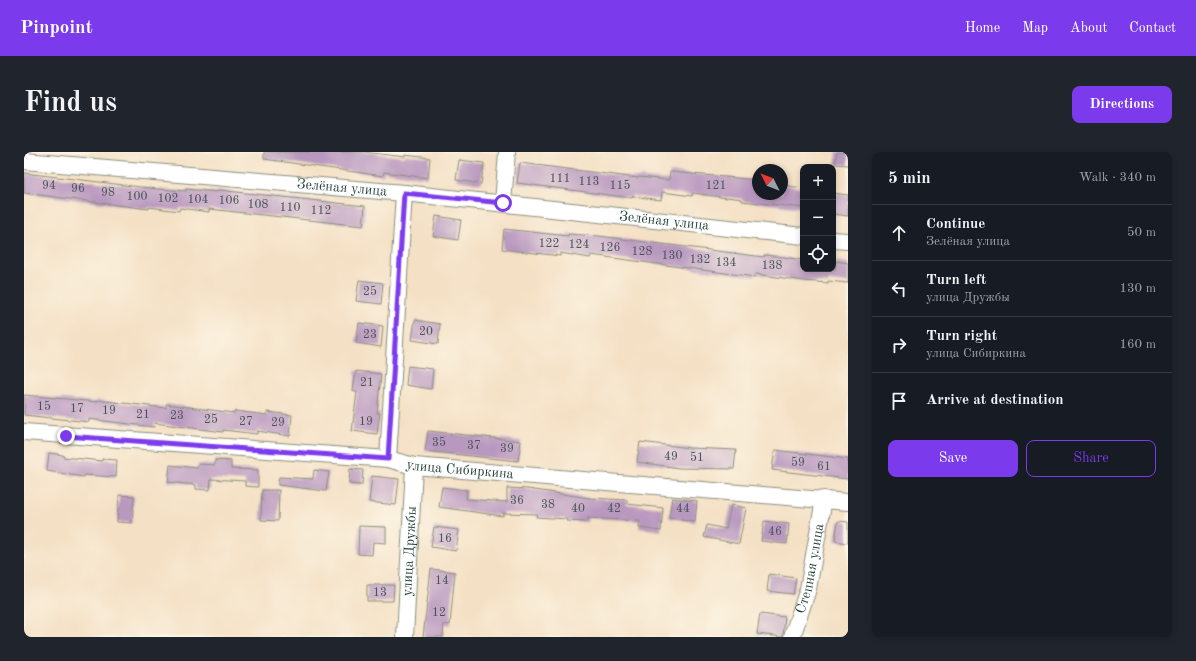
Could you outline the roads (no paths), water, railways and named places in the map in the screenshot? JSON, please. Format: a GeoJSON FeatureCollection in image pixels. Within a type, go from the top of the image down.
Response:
{"type":"FeatureCollection","features":[{"type":"Feature","properties":{"kind":"street"},"geometry":{"type":"LineString","coordinates":[[503,203],[507,152]]}},
{"type":"Feature","properties":{"kind":"street","name":"Зелёная улица"},"geometry":{"type":"LineString","coordinates":[[24,161],[404,193],[800,236]]}},
{"type":"Feature","properties":{"kind":"street"},"geometry":{"type":"LineString","coordinates":[[388,459],[404,193]]}},
{"type":"Feature","properties":{"kind":"street"},"geometry":{"type":"LineString","coordinates":[[836,240],[848,241]]}},
{"type":"Feature","properties":{"kind":"street","name":"улица Сибиркина"},"geometry":{"type":"LineString","coordinates":[[24,432],[388,459],[414,466],[848,502]]}},
{"type":"Feature","properties":{"kind":"street","name":"улица Дружбы"},"geometry":{"type":"LineString","coordinates":[[405,637],[414,466]]}},
{"type":"Feature","properties":{"kind":"street","name":"Степная улица"},"geometry":{"type":"LineString","coordinates":[[792,637],[808,589],[824,500]]}}]}
